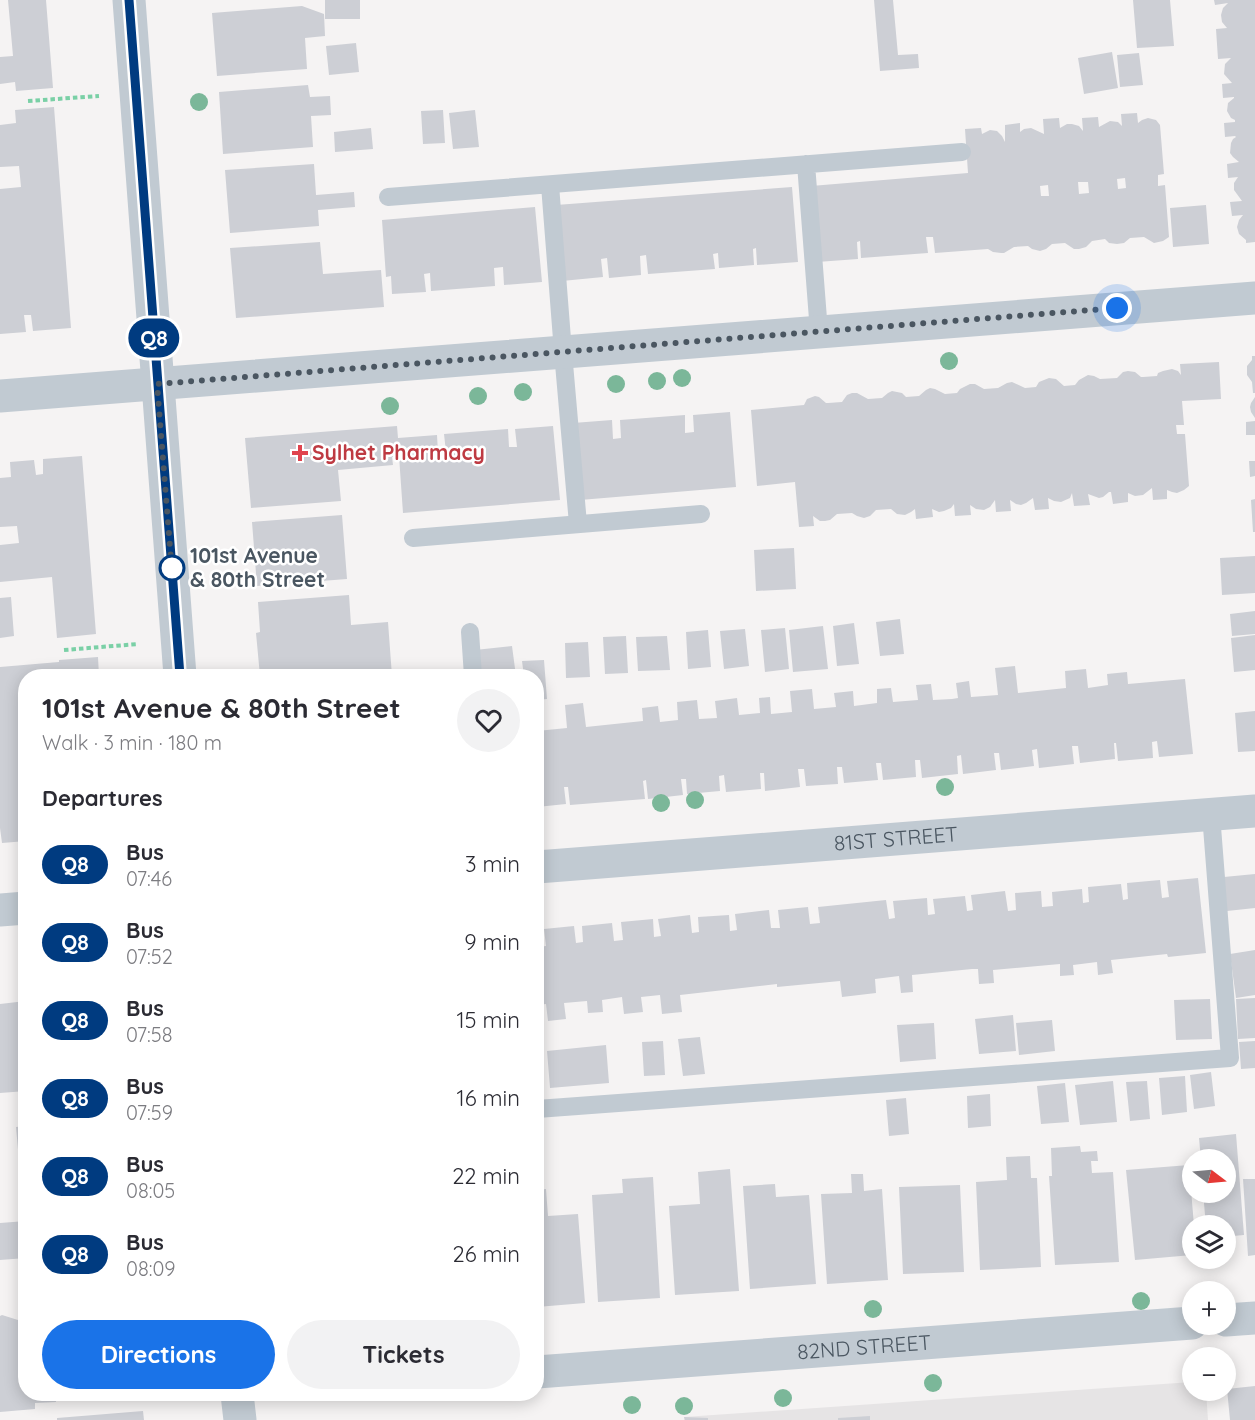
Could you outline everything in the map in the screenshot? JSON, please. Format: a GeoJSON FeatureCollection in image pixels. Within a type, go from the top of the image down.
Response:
{"type":"FeatureCollection","features":[{"type":"Feature","properties":{"kind":"street"},"geometry":{"type":"LineString","coordinates":[[129,0],[180,669]]}},
{"type":"Feature","properties":{"kind":"street"},"geometry":{"type":"LineString","coordinates":[[0,396],[1255,298]]}},
{"type":"Feature","properties":{"kind":"street","name":"81ST STREET"},"geometry":{"type":"LineString","coordinates":[[544,866],[1255,811]]}},
{"type":"Feature","properties":{"kind":"street"},"geometry":{"type":"LineString","coordinates":[[0,910],[18,909]]}},
{"type":"Feature","properties":{"kind":"street"},"geometry":{"type":"LineString","coordinates":[[1236,1319],[1255,1318]]}},
{"type":"Feature","properties":{"kind":"street","name":"82ND STREET"},"geometry":{"type":"LineString","coordinates":[[544,1371],[1182,1324]]}},
{"type":"Feature","properties":{"kind":"lane"},"geometry":{"type":"LineString","coordinates":[[388,197],[962,152]]}},
{"type":"Feature","properties":{"kind":"lane"},"geometry":{"type":"LineString","coordinates":[[806,164],[819,332]]}},
{"type":"Feature","properties":{"kind":"lane"},"geometry":{"type":"LineString","coordinates":[[550,184],[562,352],[578,524]]}},
{"type":"Feature","properties":{"kind":"lane"},"geometry":{"type":"LineString","coordinates":[[413,538],[701,514]]}},
{"type":"Feature","properties":{"kind":"lane"},"geometry":{"type":"LineString","coordinates":[[470,632],[473,669]]}},
{"type":"Feature","properties":{"kind":"lane"},"geometry":{"type":"LineString","coordinates":[[544,1108],[1230,1058],[1211,814]]}},
{"type":"Feature","properties":{"kind":"path"},"geometry":{"type":"LineString","coordinates":[[28,101],[136,93]]}},
{"type":"Feature","properties":{"kind":"path"},"geometry":{"type":"LineString","coordinates":[[64,650],[178,640]]}},
{"type":"Feature","properties":{"kind":"shaded area"},"geometry":{"type":"Polygon","coordinates":[[[1182,1383],[1182,1401],[1207,1401],[1208,1420],[684,1420],[684,1417],[1182,1383]]]}},
{"type":"Feature","properties":{"kind":"building"},"geometry":{"type":"Polygon","coordinates":[[[8,0],[46,0],[53,88],[16,91],[15,82],[0,84],[0,57],[13,56],[8,0]]]}},
{"type":"Feature","properties":{"kind":"building"},"geometry":{"type":"Polygon","coordinates":[[[325,0],[360,0],[360,19],[325,19],[325,0]]]}},
{"type":"Feature","properties":{"kind":"building"},"geometry":{"type":"Polygon","coordinates":[[[874,0],[893,0],[898,55],[918,54],[919,68],[880,71],[874,0]]]}},
{"type":"Feature","properties":{"kind":"building"},"geometry":{"type":"Polygon","coordinates":[[[1133,0],[1170,0],[1174,46],[1137,48],[1133,0]]]}},
{"type":"Feature","properties":{"kind":"building"},"geometry":{"type":"Polygon","coordinates":[[[1214,0],[1255,0],[1255,242],[1246,243],[1246,240],[1239,234],[1237,227],[1243,215],[1232,216],[1230,202],[1242,201],[1234,190],[1234,183],[1238,177],[1228,178],[1227,164],[1239,162],[1230,153],[1231,143],[1236,137],[1225,137],[1224,123],[1235,122],[1227,111],[1228,103],[1234,97],[1223,98],[1222,84],[1232,83],[1224,74],[1225,64],[1231,58],[1218,59],[1216,29],[1227,28],[1222,22],[1221,15],[1228,3],[1215,5],[1214,0]]]}},
{"type":"Feature","properties":{"kind":"building"},"geometry":{"type":"Polygon","coordinates":[[[302,6],[324,14],[325,36],[305,38],[307,69],[217,76],[212,13],[302,6]]]}},
{"type":"Feature","properties":{"kind":"building"},"geometry":{"type":"Polygon","coordinates":[[[356,43],[359,72],[329,75],[326,46],[356,43]]]}},
{"type":"Feature","properties":{"kind":"building"},"geometry":{"type":"Polygon","coordinates":[[[1112,52],[1118,88],[1084,94],[1078,58],[1112,52]]]}},
{"type":"Feature","properties":{"kind":"building"},"geometry":{"type":"Polygon","coordinates":[[[1139,53],[1143,85],[1120,87],[1117,55],[1139,53]]]}},
{"type":"Feature","properties":{"kind":"building"},"geometry":{"type":"Polygon","coordinates":[[[308,85],[310,97],[330,96],[331,115],[311,116],[313,147],[223,154],[219,92],[308,85]]]}},
{"type":"Feature","properties":{"kind":"building"},"geometry":{"type":"Polygon","coordinates":[[[54,107],[71,328],[33,331],[31,315],[24,315],[26,332],[0,334],[0,189],[21,187],[19,166],[0,167],[0,125],[16,123],[15,110],[54,107]]]}},
{"type":"Feature","properties":{"kind":"building"},"geometry":{"type":"Polygon","coordinates":[[[443,110],[445,143],[423,144],[421,111],[443,110]]]}},
{"type":"Feature","properties":{"kind":"building"},"geometry":{"type":"Polygon","coordinates":[[[475,110],[479,147],[453,149],[449,113],[475,110]]]}},
{"type":"Feature","properties":{"kind":"building"},"geometry":{"type":"Polygon","coordinates":[[[1137,113],[1138,123],[1148,118],[1156,120],[1160,125],[1164,174],[1158,175],[1158,186],[1165,185],[1169,237],[1163,241],[1154,243],[1144,237],[1130,238],[1124,243],[1117,244],[1109,243],[1105,239],[1092,241],[1086,247],[1079,249],[1074,249],[1065,243],[1052,244],[1040,251],[1028,246],[1014,247],[1004,253],[988,249],[935,253],[933,237],[926,237],[928,253],[861,258],[860,241],[857,242],[858,259],[817,262],[811,186],[968,173],[965,129],[981,128],[982,134],[990,130],[997,131],[1005,142],[1005,125],[1020,123],[1020,132],[1031,128],[1044,134],[1043,119],[1059,118],[1060,128],[1072,124],[1079,126],[1083,131],[1082,118],[1098,117],[1099,127],[1110,121],[1118,122],[1122,126],[1121,114],[1137,113]],[[1125,178],[1117,179],[1118,189],[1126,188],[1125,178]],[[1078,182],[1079,194],[1089,193],[1088,182],[1078,182]],[[1048,185],[1040,186],[1041,196],[1049,196],[1048,185]]]}},
{"type":"Feature","properties":{"kind":"building"},"geometry":{"type":"Polygon","coordinates":[[[371,128],[373,149],[335,152],[334,132],[371,128]]]}},
{"type":"Feature","properties":{"kind":"building"},"geometry":{"type":"Polygon","coordinates":[[[314,164],[316,195],[354,192],[355,207],[318,210],[319,226],[230,233],[225,170],[314,164]]]}},
{"type":"Feature","properties":{"kind":"building"},"geometry":{"type":"Polygon","coordinates":[[[792,187],[798,262],[757,265],[756,248],[753,249],[754,265],[719,268],[718,253],[713,254],[715,269],[648,274],[646,255],[640,256],[641,275],[609,278],[607,258],[601,259],[603,277],[562,281],[556,205],[792,187]]]}},
{"type":"Feature","properties":{"kind":"building"},"geometry":{"type":"Polygon","coordinates":[[[1206,205],[1209,244],[1173,247],[1170,208],[1206,205]]]}},
{"type":"Feature","properties":{"kind":"building"},"geometry":{"type":"Polygon","coordinates":[[[535,207],[542,282],[504,285],[503,267],[494,268],[495,286],[431,291],[430,273],[424,274],[426,292],[392,294],[391,276],[386,277],[382,220],[535,207]]]}},
{"type":"Feature","properties":{"kind":"building"},"geometry":{"type":"Polygon","coordinates":[[[320,242],[323,274],[381,270],[384,307],[236,318],[230,248],[320,242]]]}},
{"type":"Feature","properties":{"kind":"building"},"geometry":{"type":"Polygon","coordinates":[[[1252,356],[1255,356],[1255,393],[1253,393],[1252,382],[1247,375],[1247,366],[1252,356]]]}},
{"type":"Feature","properties":{"kind":"building"},"geometry":{"type":"Polygon","coordinates":[[[1219,362],[1221,399],[1182,401],[1184,425],[1176,425],[1177,434],[1185,434],[1189,486],[1177,493],[1167,490],[1167,499],[1153,500],[1152,488],[1143,495],[1135,496],[1128,493],[1128,502],[1113,504],[1111,492],[1099,498],[1088,494],[1090,505],[1074,506],[1072,493],[1070,498],[1061,502],[1048,498],[1049,509],[1035,510],[1033,498],[1021,505],[1010,500],[1011,511],[996,512],[995,500],[990,507],[984,510],[970,505],[971,515],[955,516],[954,504],[944,511],[939,512],[932,509],[933,517],[916,519],[915,509],[905,515],[897,514],[891,509],[876,510],[864,518],[852,513],[837,514],[830,520],[820,521],[813,516],[814,526],[799,527],[795,482],[757,486],[751,410],[804,405],[807,399],[815,396],[828,403],[842,402],[847,395],[852,393],[868,399],[882,398],[892,391],[902,393],[906,397],[919,396],[930,388],[945,394],[957,393],[970,384],[984,389],[998,388],[1012,382],[1025,388],[1036,387],[1039,382],[1049,378],[1056,379],[1064,386],[1075,385],[1088,375],[1100,379],[1117,378],[1123,372],[1128,371],[1143,377],[1157,376],[1158,373],[1172,369],[1181,375],[1180,364],[1219,362]]]}},
{"type":"Feature","properties":{"kind":"building"},"geometry":{"type":"Polygon","coordinates":[[[1255,397],[1255,418],[1250,407],[1255,397]]]}},
{"type":"Feature","properties":{"kind":"building"},"geometry":{"type":"Polygon","coordinates":[[[730,412],[736,487],[580,500],[573,423],[612,420],[613,439],[621,438],[620,420],[685,415],[685,433],[694,432],[693,415],[730,412]]]}},
{"type":"Feature","properties":{"kind":"building"},"geometry":{"type":"Polygon","coordinates":[[[1255,421],[1255,435],[1246,435],[1246,422],[1255,421]]]}},
{"type":"Feature","properties":{"kind":"building"},"geometry":{"type":"Polygon","coordinates":[[[397,426],[398,438],[437,435],[438,453],[446,452],[444,434],[508,429],[509,447],[517,447],[515,429],[553,426],[560,500],[403,513],[399,456],[392,457],[393,465],[338,470],[341,501],[251,508],[245,438],[397,426]]]}},
{"type":"Feature","properties":{"kind":"building"},"geometry":{"type":"Polygon","coordinates":[[[82,456],[96,634],[57,638],[52,577],[0,582],[0,545],[19,543],[17,526],[0,527],[0,478],[11,477],[10,462],[34,460],[36,475],[43,474],[43,459],[82,456]]]}},
{"type":"Feature","properties":{"kind":"building"},"geometry":{"type":"Polygon","coordinates":[[[1249,461],[1255,461],[1255,476],[1250,477],[1249,461]]]}},
{"type":"Feature","properties":{"kind":"building"},"geometry":{"type":"Polygon","coordinates":[[[1255,499],[1255,532],[1253,532],[1251,500],[1255,499]]]}},
{"type":"Feature","properties":{"kind":"building"},"geometry":{"type":"Polygon","coordinates":[[[342,515],[347,579],[257,586],[252,522],[342,515]]]}},
{"type":"Feature","properties":{"kind":"building"},"geometry":{"type":"Polygon","coordinates":[[[794,548],[796,589],[756,591],[754,550],[794,548]]]}},
{"type":"Feature","properties":{"kind":"building"},"geometry":{"type":"Polygon","coordinates":[[[1255,556],[1255,593],[1222,595],[1220,558],[1255,556]]]}},
{"type":"Feature","properties":{"kind":"building"},"geometry":{"type":"Polygon","coordinates":[[[349,595],[351,625],[388,622],[391,669],[259,669],[256,633],[260,632],[258,602],[349,595]]]}},
{"type":"Feature","properties":{"kind":"building"},"geometry":{"type":"Polygon","coordinates":[[[11,597],[14,636],[0,638],[0,598],[11,597]]]}},
{"type":"Feature","properties":{"kind":"building"},"geometry":{"type":"Polygon","coordinates":[[[1255,611],[1255,634],[1232,636],[1230,614],[1255,611]]]}},
{"type":"Feature","properties":{"kind":"building"},"geometry":{"type":"Polygon","coordinates":[[[900,619],[904,654],[880,656],[876,622],[900,619]]]}},
{"type":"Feature","properties":{"kind":"building"},"geometry":{"type":"Polygon","coordinates":[[[854,623],[859,664],[837,666],[833,626],[854,623]]]}},
{"type":"Feature","properties":{"kind":"building"},"geometry":{"type":"Polygon","coordinates":[[[823,626],[828,669],[793,672],[789,630],[823,626]]]}},
{"type":"Feature","properties":{"kind":"building"},"geometry":{"type":"Polygon","coordinates":[[[785,628],[789,669],[765,672],[761,630],[785,628]]]}},
{"type":"Feature","properties":{"kind":"building"},"geometry":{"type":"Polygon","coordinates":[[[745,629],[749,666],[724,669],[720,631],[745,629]]]}},
{"type":"Feature","properties":{"kind":"building"},"geometry":{"type":"Polygon","coordinates":[[[708,630],[711,667],[688,669],[686,632],[708,630]]]}},
{"type":"Feature","properties":{"kind":"building"},"geometry":{"type":"Polygon","coordinates":[[[1255,635],[1255,670],[1234,672],[1231,638],[1255,635]]]}},
{"type":"Feature","properties":{"kind":"building"},"geometry":{"type":"Polygon","coordinates":[[[626,636],[628,673],[605,674],[603,637],[626,636]]]}},
{"type":"Feature","properties":{"kind":"building"},"geometry":{"type":"Polygon","coordinates":[[[667,636],[670,670],[638,671],[636,637],[667,636]]]}},
{"type":"Feature","properties":{"kind":"building"},"geometry":{"type":"Polygon","coordinates":[[[588,642],[590,677],[566,678],[565,643],[588,642]]]}},
{"type":"Feature","properties":{"kind":"building"},"geometry":{"type":"Polygon","coordinates":[[[512,646],[515,669],[477,669],[475,650],[512,646]]]}},
{"type":"Feature","properties":{"kind":"building"},"geometry":{"type":"Polygon","coordinates":[[[98,657],[99,669],[18,669],[18,842],[2,843],[0,828],[0,667],[59,662],[59,660],[98,657]]]}},
{"type":"Feature","properties":{"kind":"building"},"geometry":{"type":"Polygon","coordinates":[[[544,660],[547,699],[544,699],[544,669],[523,669],[522,661],[544,660]]]}},
{"type":"Feature","properties":{"kind":"building"},"geometry":{"type":"Polygon","coordinates":[[[1015,666],[1018,693],[1066,688],[1065,671],[1086,669],[1088,688],[1108,685],[1107,674],[1127,672],[1128,684],[1185,679],[1193,754],[1159,757],[1157,741],[1152,742],[1153,758],[1118,761],[1116,743],[1114,743],[1115,759],[1080,763],[1078,746],[1072,746],[1074,764],[1039,768],[1037,749],[1032,750],[1034,766],[1001,770],[999,753],[994,753],[996,770],[963,774],[961,755],[957,756],[958,774],[922,778],[920,760],[915,760],[916,777],[883,780],[881,763],[876,763],[878,780],[844,783],[842,767],[837,767],[838,784],[806,786],[804,769],[798,769],[800,787],[765,791],[764,773],[760,773],[761,789],[726,792],[724,775],[719,776],[720,791],[687,794],[686,779],[681,779],[683,795],[648,799],[646,780],[643,781],[645,799],[570,805],[568,787],[564,787],[566,804],[544,806],[544,730],[567,728],[565,705],[583,703],[586,727],[643,721],[642,708],[658,706],[660,722],[678,720],[677,702],[697,700],[699,719],[717,718],[715,701],[737,698],[739,715],[760,713],[759,698],[770,697],[771,714],[792,712],[790,691],[812,689],[814,709],[836,707],[834,693],[853,691],[854,706],[877,703],[877,689],[891,688],[893,702],[918,700],[916,685],[931,684],[933,700],[952,699],[958,698],[956,683],[969,681],[971,697],[998,695],[995,668],[1015,666]]]}},
{"type":"Feature","properties":{"kind":"building"},"geometry":{"type":"Polygon","coordinates":[[[1255,711],[1255,751],[1238,752],[1235,713],[1255,711]]]}},
{"type":"Feature","properties":{"kind":"building"},"geometry":{"type":"Polygon","coordinates":[[[1255,874],[1255,908],[1227,911],[1224,877],[1255,874]]]}},
{"type":"Feature","properties":{"kind":"building"},"geometry":{"type":"Polygon","coordinates":[[[1198,878],[1206,953],[1168,957],[1167,954],[1111,960],[1113,973],[1098,975],[1097,962],[1073,965],[1074,975],[1060,976],[1060,964],[993,970],[994,983],[979,984],[978,969],[912,975],[913,992],[901,993],[899,976],[875,979],[876,993],[842,997],[840,981],[777,987],[777,984],[680,995],[682,1012],[662,1014],[660,995],[641,997],[643,1012],[624,1014],[622,997],[602,1000],[603,1012],[588,1013],[587,1001],[564,1003],[566,1019],[548,1021],[546,1004],[544,1004],[544,946],[546,946],[544,929],[574,926],[576,943],[583,942],[582,926],[612,923],[614,941],[623,940],[621,922],[653,919],[654,937],[661,936],[658,919],[690,915],[692,933],[699,932],[698,917],[729,915],[730,931],[737,930],[735,914],[769,910],[771,928],[780,928],[778,910],[808,907],[810,924],[820,923],[818,907],[886,900],[889,919],[895,918],[893,901],[927,898],[928,915],[935,914],[933,899],[965,896],[967,911],[973,910],[971,895],[1005,891],[1008,911],[1016,910],[1015,893],[1041,891],[1042,907],[1053,906],[1052,892],[1082,889],[1083,903],[1089,902],[1088,887],[1121,884],[1123,900],[1128,899],[1127,883],[1160,880],[1162,898],[1169,897],[1167,881],[1198,878]]]}},
{"type":"Feature","properties":{"kind":"building"},"geometry":{"type":"Polygon","coordinates":[[[1255,950],[1255,995],[1236,998],[1230,954],[1255,950]]]}},
{"type":"Feature","properties":{"kind":"building"},"geometry":{"type":"Polygon","coordinates":[[[1255,998],[1255,1038],[1238,1039],[1236,999],[1255,998]]]}},
{"type":"Feature","properties":{"kind":"building"},"geometry":{"type":"Polygon","coordinates":[[[1210,999],[1212,1039],[1176,1040],[1174,1000],[1210,999]]]}},
{"type":"Feature","properties":{"kind":"building"},"geometry":{"type":"Polygon","coordinates":[[[18,1002],[18,1092],[0,1093],[0,1004],[18,1002]]]}},
{"type":"Feature","properties":{"kind":"building"},"geometry":{"type":"Polygon","coordinates":[[[1013,1015],[1016,1051],[979,1054],[975,1019],[1013,1015]]]}},
{"type":"Feature","properties":{"kind":"building"},"geometry":{"type":"Polygon","coordinates":[[[1052,1020],[1055,1051],[1019,1055],[1016,1023],[1052,1020]]]}},
{"type":"Feature","properties":{"kind":"building"},"geometry":{"type":"Polygon","coordinates":[[[934,1023],[936,1059],[900,1062],[897,1025],[934,1023]]]}},
{"type":"Feature","properties":{"kind":"building"},"geometry":{"type":"Polygon","coordinates":[[[700,1037],[705,1074],[683,1076],[678,1039],[700,1037]]]}},
{"type":"Feature","properties":{"kind":"building"},"geometry":{"type":"Polygon","coordinates":[[[663,1041],[665,1075],[644,1076],[642,1042],[663,1041]]]}},
{"type":"Feature","properties":{"kind":"building"},"geometry":{"type":"Polygon","coordinates":[[[1255,1041],[1255,1068],[1241,1069],[1239,1042],[1255,1041]]]}},
{"type":"Feature","properties":{"kind":"building"},"geometry":{"type":"Polygon","coordinates":[[[606,1045],[609,1083],[550,1088],[547,1051],[606,1045]]]}},
{"type":"Feature","properties":{"kind":"building"},"geometry":{"type":"Polygon","coordinates":[[[1211,1072],[1215,1106],[1194,1109],[1190,1075],[1211,1072]]]}},
{"type":"Feature","properties":{"kind":"building"},"geometry":{"type":"Polygon","coordinates":[[[1185,1076],[1187,1112],[1162,1115],[1159,1078],[1185,1076]]]}},
{"type":"Feature","properties":{"kind":"building"},"geometry":{"type":"Polygon","coordinates":[[[1113,1081],[1117,1122],[1080,1125],[1075,1085],[1113,1081]]]}},
{"type":"Feature","properties":{"kind":"building"},"geometry":{"type":"Polygon","coordinates":[[[1147,1081],[1150,1119],[1130,1121],[1126,1082],[1147,1081]]]}},
{"type":"Feature","properties":{"kind":"building"},"geometry":{"type":"Polygon","coordinates":[[[1065,1083],[1069,1122],[1041,1124],[1037,1086],[1065,1083]]]}},
{"type":"Feature","properties":{"kind":"building"},"geometry":{"type":"Polygon","coordinates":[[[990,1094],[991,1126],[968,1128],[967,1096],[990,1094]]]}},
{"type":"Feature","properties":{"kind":"building"},"geometry":{"type":"Polygon","coordinates":[[[906,1098],[909,1134],[889,1136],[886,1100],[906,1098]]]}},
{"type":"Feature","properties":{"kind":"building"},"geometry":{"type":"Polygon","coordinates":[[[1236,1134],[1244,1235],[1236,1236],[1236,1215],[1205,1215],[1204,1203],[1236,1203],[1236,1149],[1200,1149],[1199,1138],[1236,1134]]]}},
{"type":"Feature","properties":{"kind":"building"},"geometry":{"type":"Polygon","coordinates":[[[1080,1146],[1081,1152],[1097,1151],[1098,1161],[1091,1161],[1092,1173],[1113,1172],[1119,1262],[1055,1265],[1049,1176],[1052,1176],[1051,1148],[1080,1146]]]}},
{"type":"Feature","properties":{"kind":"building"},"geometry":{"type":"Polygon","coordinates":[[[1030,1156],[1031,1178],[1037,1178],[1041,1267],[980,1270],[976,1182],[1007,1180],[1006,1157],[1030,1156]]]}},
{"type":"Feature","properties":{"kind":"building"},"geometry":{"type":"Polygon","coordinates":[[[1182,1166],[1182,1203],[1192,1203],[1193,1215],[1182,1215],[1182,1256],[1135,1260],[1126,1170],[1182,1166]]]}},
{"type":"Feature","properties":{"kind":"building"},"geometry":{"type":"Polygon","coordinates":[[[730,1169],[739,1291],[675,1295],[669,1206],[700,1204],[698,1172],[730,1169]]]}},
{"type":"Feature","properties":{"kind":"building"},"geometry":{"type":"Polygon","coordinates":[[[851,1174],[863,1174],[864,1191],[882,1189],[888,1280],[827,1284],[821,1194],[852,1193],[851,1174]]]}},
{"type":"Feature","properties":{"kind":"building"},"geometry":{"type":"Polygon","coordinates":[[[653,1177],[660,1298],[598,1302],[592,1195],[623,1193],[622,1179],[653,1177]]]}},
{"type":"Feature","properties":{"kind":"building"},"geometry":{"type":"Polygon","coordinates":[[[1243,1179],[1255,1179],[1255,1255],[1248,1256],[1243,1179]]]}},
{"type":"Feature","properties":{"kind":"building"},"geometry":{"type":"Polygon","coordinates":[[[775,1184],[776,1197],[809,1195],[816,1284],[750,1289],[743,1186],[775,1184]]]}},
{"type":"Feature","properties":{"kind":"building"},"geometry":{"type":"Polygon","coordinates":[[[960,1185],[964,1272],[903,1274],[899,1187],[960,1185]]]}},
{"type":"Feature","properties":{"kind":"building"},"geometry":{"type":"Polygon","coordinates":[[[544,1189],[546,1189],[548,1216],[578,1214],[585,1303],[544,1306],[544,1189]]]}},
{"type":"Feature","properties":{"kind":"building"},"geometry":{"type":"Polygon","coordinates":[[[18,1222],[18,1259],[0,1260],[0,1223],[18,1222]]]}},
{"type":"Feature","properties":{"kind":"building"},"geometry":{"type":"Polygon","coordinates":[[[0,1316],[18,1320],[18,1401],[56,1402],[35,1403],[35,1409],[0,1412],[0,1316]]]}},
{"type":"Feature","properties":{"kind":"building"},"geometry":{"type":"Polygon","coordinates":[[[1255,1386],[1255,1420],[1230,1420],[1228,1401],[1236,1401],[1236,1388],[1255,1386]]]}},
{"type":"Feature","properties":{"kind":"building"},"geometry":{"type":"Polygon","coordinates":[[[143,1411],[144,1420],[57,1420],[57,1418],[143,1411]]]}},
{"type":"Feature","properties":{"kind":"building"},"geometry":{"type":"Polygon","coordinates":[[[870,1416],[870,1420],[838,1420],[838,1418],[870,1416]]]}},
{"type":"Feature","properties":{"kind":"building"},"geometry":{"type":"Polygon","coordinates":[[[684,1417],[708,1418],[708,1420],[685,1420],[684,1417]]]}},
{"type":"Feature","properties":{"kind":"bus line","name":"Q8"},"geometry":{"type":"LineString","coordinates":[[129,0],[179,669]]}},
{"type":"Feature","properties":{"kind":"place","name":"Sylhet Pharmacy"},"geometry":{"type":"Point","coordinates":[300,453]}},
{"type":"Feature","properties":{"kind":"place","name":"101st Avenue & 80th Street"},"geometry":{"type":"Point","coordinates":[172,568]}},
{"type":"Feature","properties":{"kind":"route"},"geometry":{"type":"LineString","coordinates":[[172,568],[172,572],[157,384],[1117,308]]}}]}
